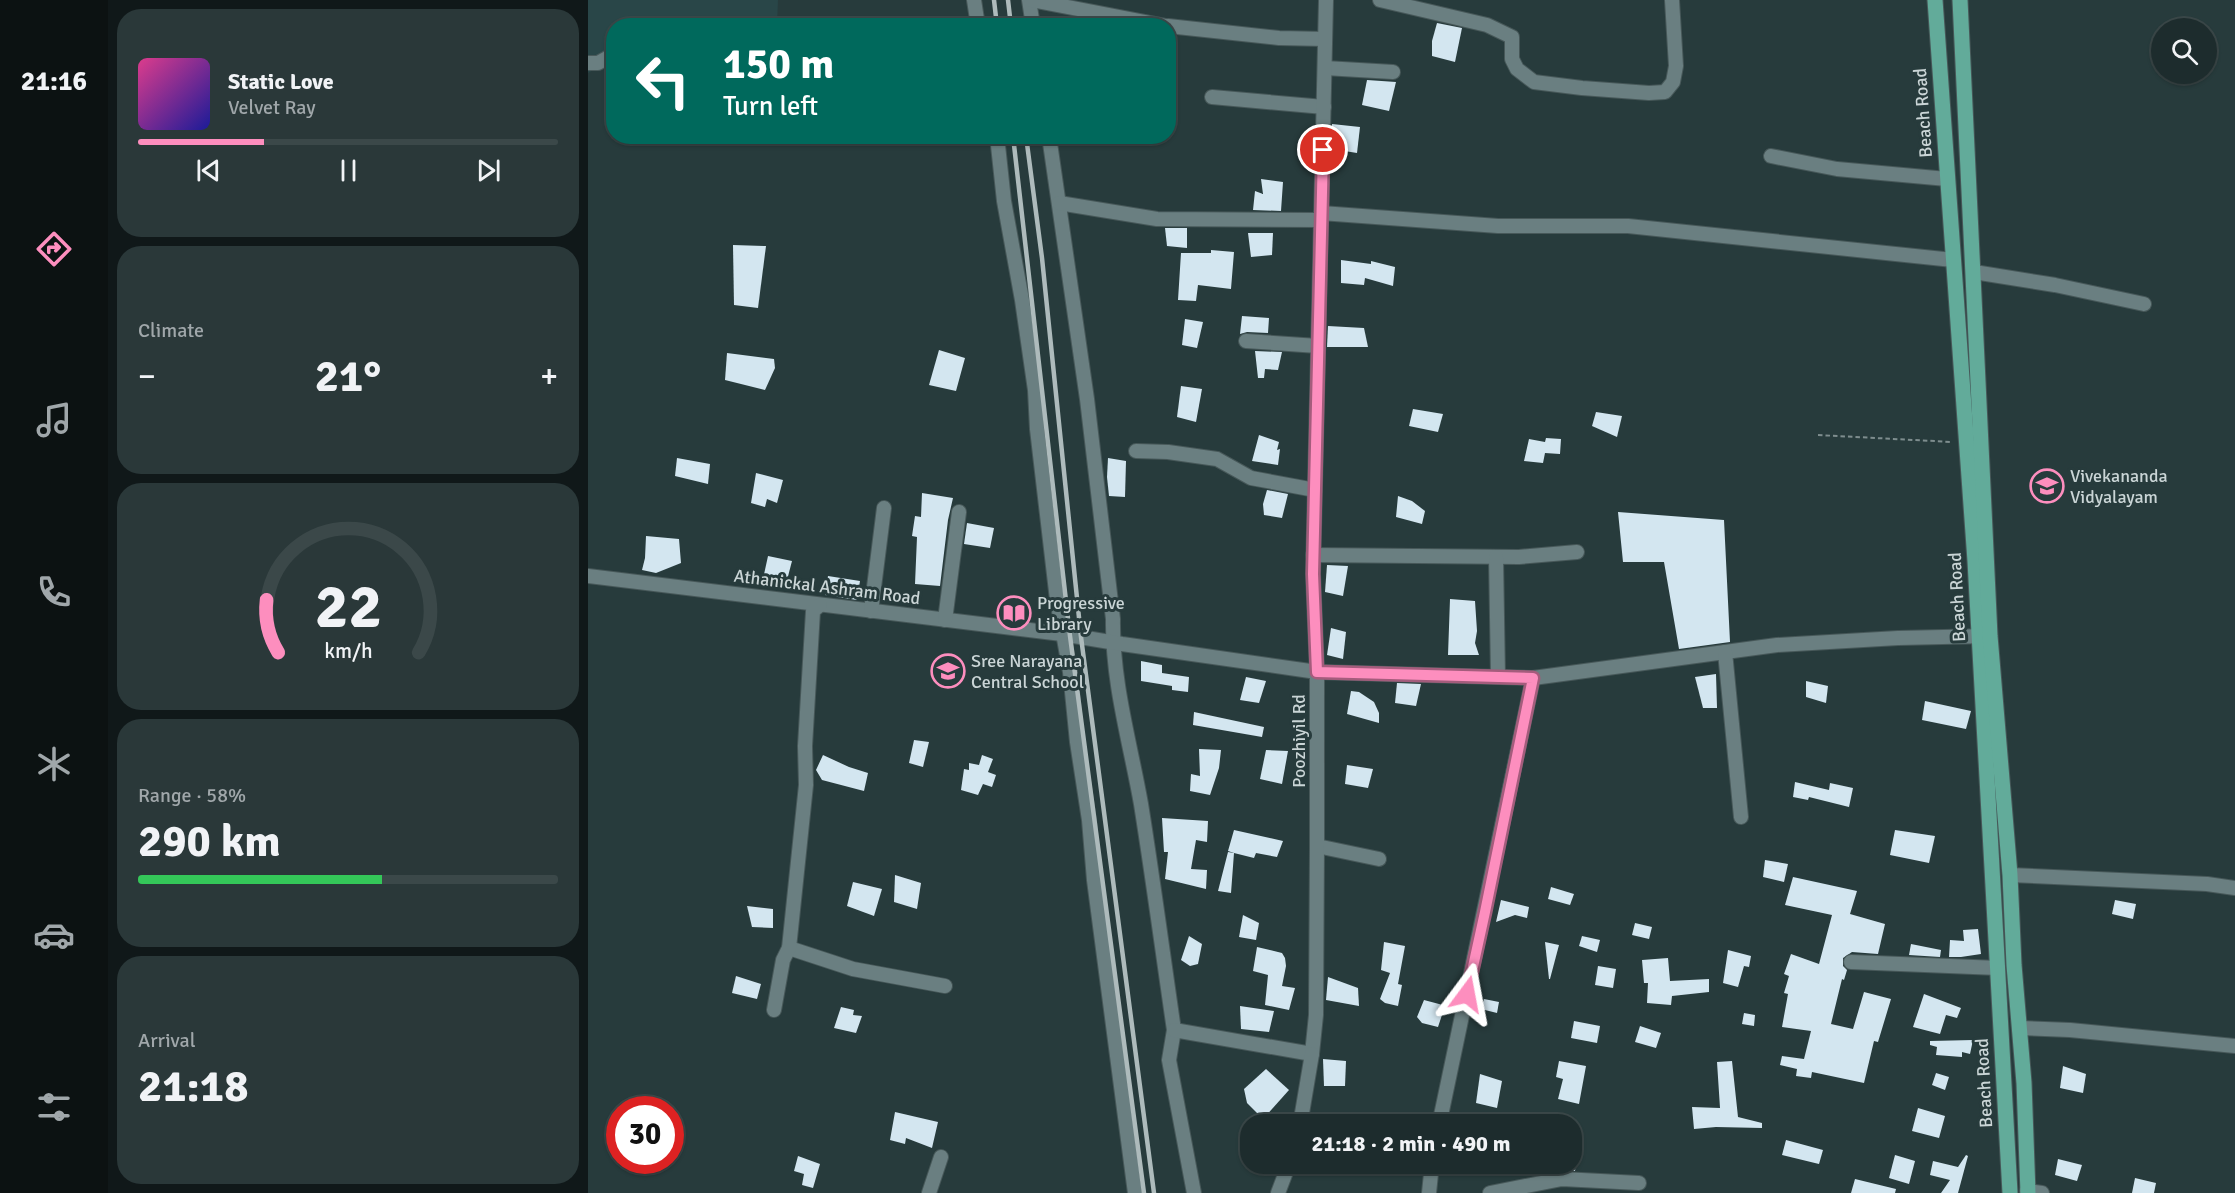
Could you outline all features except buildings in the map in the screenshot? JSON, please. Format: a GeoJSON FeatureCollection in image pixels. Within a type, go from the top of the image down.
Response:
{"type":"FeatureCollection","features":[{"type":"Feature","properties":{"kind":"main road","name":"Beach Road"},"geometry":{"type":"LineString","coordinates":[[1935,0],[1966,442],[1985,636],[1998,968],[2010,1193]]}},
{"type":"Feature","properties":{"kind":"main road"},"geometry":{"type":"LineString","coordinates":[[1960,0],[1974,272],[1985,636],[2010,875],[2032,1192]]}},
{"type":"Feature","properties":{"kind":"street"},"geometry":{"type":"LineString","coordinates":[[974,0],[977,18]]}},
{"type":"Feature","properties":{"kind":"street"},"geometry":{"type":"LineString","coordinates":[[1032,18],[1030,0],[1125,18]]}},
{"type":"Feature","properties":{"kind":"street","name":"Poozhiyil Rd"},"geometry":{"type":"LineString","coordinates":[[1302,1114],[1316,1015],[1317,672],[1313,555],[1326,0]]}},
{"type":"Feature","properties":{"kind":"street"},"geometry":{"type":"LineString","coordinates":[[1380,0],[1488,25],[1503,31],[1512,37],[1512,59],[1517,69],[1534,82],[1649,93],[1665,92],[1673,82],[1676,66],[1672,0]]}},
{"type":"Feature","properties":{"kind":"street"},"geometry":{"type":"LineString","coordinates":[[1176,27],[1278,38],[1325,39]]}},
{"type":"Feature","properties":{"kind":"street"},"geometry":{"type":"LineString","coordinates":[[588,63],[598,63],[606,58]]}},
{"type":"Feature","properties":{"kind":"street"},"geometry":{"type":"LineString","coordinates":[[1325,68],[1394,72]]}},
{"type":"Feature","properties":{"kind":"street"},"geometry":{"type":"LineString","coordinates":[[1212,97],[1324,107]]}},
{"type":"Feature","properties":{"kind":"street"},"geometry":{"type":"LineString","coordinates":[[998,144],[1004,201],[1035,390],[1037,429],[1062,634],[1070,672],[1077,742],[1089,820],[1094,880],[1135,1193]]}},
{"type":"Feature","properties":{"kind":"street"},"geometry":{"type":"LineString","coordinates":[[1050,144],[1087,399],[1123,721],[1140,802],[1174,1030],[1169,1060],[1194,1193]]}},
{"type":"Feature","properties":{"kind":"street"},"geometry":{"type":"LineString","coordinates":[[1771,156],[1837,169],[1947,179]]}},
{"type":"Feature","properties":{"kind":"street"},"geometry":{"type":"LineString","coordinates":[[1059,203],[1157,219],[1321,216],[1498,226],[1628,226],[1953,260]]}},
{"type":"Feature","properties":{"kind":"street"},"geometry":{"type":"LineString","coordinates":[[1974,272],[2055,285],[2144,304]]}},
{"type":"Feature","properties":{"kind":"street"},"geometry":{"type":"LineString","coordinates":[[1246,341],[1318,346]]}},
{"type":"Feature","properties":{"kind":"street"},"geometry":{"type":"LineString","coordinates":[[1136,451],[1168,452],[1217,459],[1251,478],[1315,490]]}},
{"type":"Feature","properties":{"kind":"street"},"geometry":{"type":"LineString","coordinates":[[871,611],[884,508]]}},
{"type":"Feature","properties":{"kind":"street"},"geometry":{"type":"LineString","coordinates":[[945,620],[959,512]]}},
{"type":"Feature","properties":{"kind":"street"},"geometry":{"type":"LineString","coordinates":[[1313,555],[1496,557],[1577,552]]}},
{"type":"Feature","properties":{"kind":"street"},"geometry":{"type":"LineString","coordinates":[[1496,557],[1498,677]]}},
{"type":"Feature","properties":{"kind":"street","name":"Athanickal Ashram Road"},"geometry":{"type":"LineString","coordinates":[[588,576],[1062,634],[1317,672],[1533,678],[1777,645],[1985,636]]}},
{"type":"Feature","properties":{"kind":"street"},"geometry":{"type":"LineString","coordinates":[[774,1010],[783,960],[789,948],[806,785],[805,746],[813,611],[820,604]]}},
{"type":"Feature","properties":{"kind":"street"},"geometry":{"type":"LineString","coordinates":[[1725,652],[1741,817]]}},
{"type":"Feature","properties":{"kind":"street"},"geometry":{"type":"LineString","coordinates":[[1441,1114],[1533,678]]}},
{"type":"Feature","properties":{"kind":"street"},"geometry":{"type":"LineString","coordinates":[[1317,846],[1379,858]]}},
{"type":"Feature","properties":{"kind":"street"},"geometry":{"type":"LineString","coordinates":[[2010,875],[2207,884],[2235,888]]}},
{"type":"Feature","properties":{"kind":"street"},"geometry":{"type":"LineString","coordinates":[[789,948],[853,969],[945,986]]}},
{"type":"Feature","properties":{"kind":"street"},"geometry":{"type":"LineString","coordinates":[[1851,962],[1998,968]]}},
{"type":"Feature","properties":{"kind":"street"},"geometry":{"type":"LineString","coordinates":[[2019,1028],[2070,1030],[2235,1046]]}},
{"type":"Feature","properties":{"kind":"street"},"geometry":{"type":"LineString","coordinates":[[1174,1030],[1312,1054]]}},
{"type":"Feature","properties":{"kind":"street"},"geometry":{"type":"LineString","coordinates":[[929,1193],[941,1157]]}},
{"type":"Feature","properties":{"kind":"street"},"geometry":{"type":"LineString","coordinates":[[1278,1193],[1285,1174]]}},
{"type":"Feature","properties":{"kind":"street"},"geometry":{"type":"LineString","coordinates":[[1429,1193],[1431,1174]]}},
{"type":"Feature","properties":{"kind":"street"},"geometry":{"type":"LineString","coordinates":[[1490,1193],[1562,1179],[1639,1183]]}},
{"type":"Feature","properties":{"kind":"path"},"geometry":{"type":"LineString","coordinates":[[1818,435],[1966,442]]}},
{"type":"Feature","properties":{"kind":"shaded area"},"geometry":{"type":"Polygon","coordinates":[[[588,0],[778,0],[777,18],[606,18],[606,63],[588,73],[588,0]]]}},
{"type":"Feature","properties":{"kind":"shaded area","name":"Vivekananda Vidyalayam"},"geometry":{"type":"Polygon","coordinates":[[[2036,478],[2051,480],[2051,486],[2064,487],[2064,494],[2036,491],[2036,478]]]}},
{"type":"Feature","properties":{"kind":"railway"},"geometry":{"type":"LineString","coordinates":[[994,0],[996,18]]}},
{"type":"Feature","properties":{"kind":"railway"},"geometry":{"type":"LineString","coordinates":[[1008,0],[1010,18]]}},
{"type":"Feature","properties":{"kind":"railway"},"geometry":{"type":"LineString","coordinates":[[1014,144],[1070,636],[1144,1193]]}},
{"type":"Feature","properties":{"kind":"railway"},"geometry":{"type":"LineString","coordinates":[[1027,144],[1042,258],[1081,637],[1154,1193]]}},
{"type":"Feature","properties":{"kind":"place","name":"Vivekananda Vidyalayam"},"geometry":{"type":"Point","coordinates":[2047,486]}},
{"type":"Feature","properties":{"kind":"place","name":"Progressive Library"},"geometry":{"type":"Point","coordinates":[1014,613]}},
{"type":"Feature","properties":{"kind":"place","name":"Sree Narayana Central School"},"geometry":{"type":"Point","coordinates":[948,671]}},
{"type":"Feature","properties":{"kind":"route"},"geometry":{"type":"LineString","coordinates":[[1323,150],[1313,574],[1317,672],[1533,678],[1467,994]]}}]}
